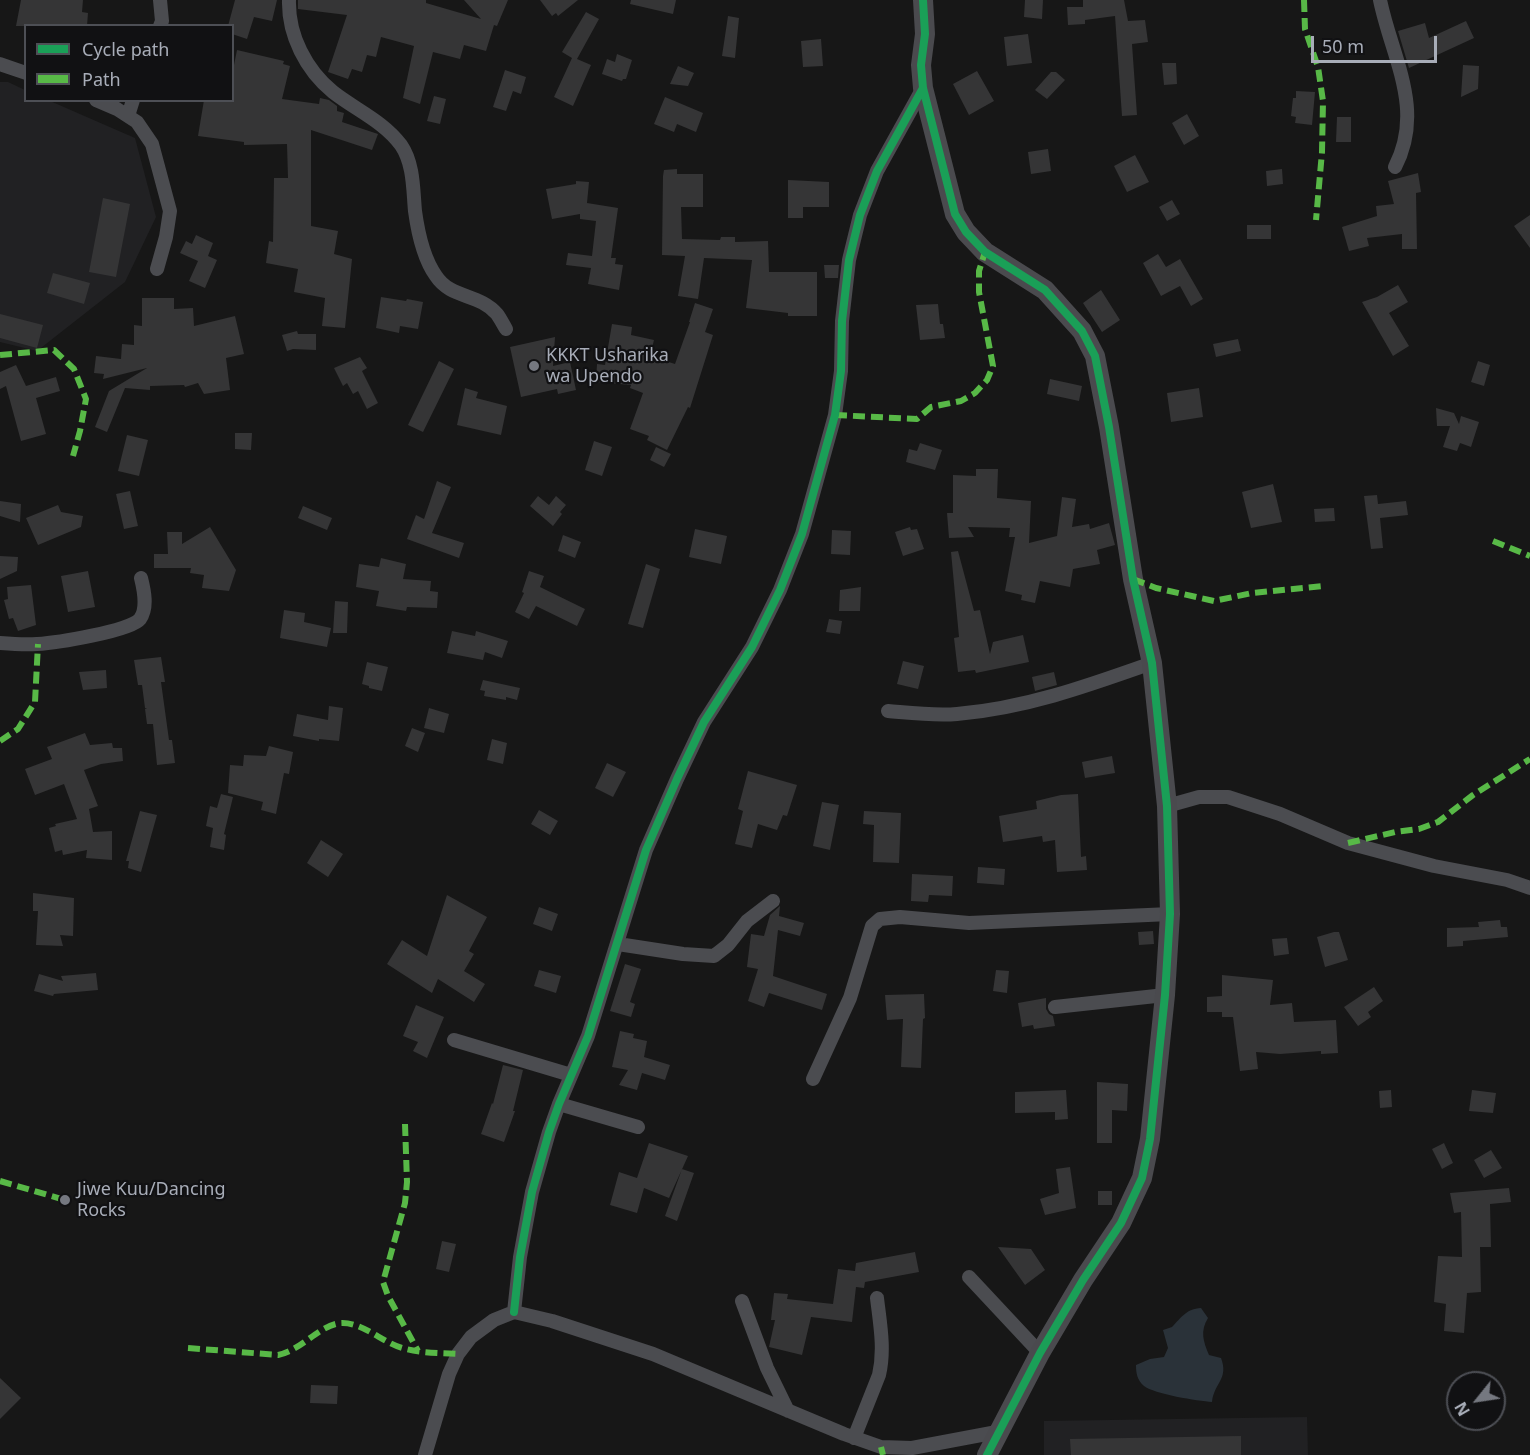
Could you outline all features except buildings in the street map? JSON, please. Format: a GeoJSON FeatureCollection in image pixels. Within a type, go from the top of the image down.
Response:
{"type":"FeatureCollection","features":[{"type":"Feature","properties":{"kind":"street"},"geometry":{"type":"LineString","coordinates":[[160,0],[161,24]]}},
{"type":"Feature","properties":{"kind":"street"},"geometry":{"type":"LineString","coordinates":[[289,0],[292,32],[302,54],[318,76],[332,91],[383,125],[402,147],[411,167],[421,240],[428,264],[436,277],[447,289],[481,302],[496,313],[506,329]]}},
{"type":"Feature","properties":{"kind":"street"},"geometry":{"type":"LineString","coordinates":[[923,0],[925,34],[921,65],[923,88],[955,214],[960,224],[985,252],[1045,290],[1067,312],[1082,331],[1095,356],[1133,579],[1152,663],[1167,806],[1170,914],[1165,995],[1150,1139],[1142,1178],[1121,1223],[1083,1280],[1040,1353],[987,1455]]}},
{"type":"Feature","properties":{"kind":"street"},"geometry":{"type":"LineString","coordinates":[[1380,0],[1408,105],[1407,138],[1395,167]]}},
{"type":"Feature","properties":{"kind":"street"},"geometry":{"type":"LineString","coordinates":[[0,64],[24,72]]}},
{"type":"Feature","properties":{"kind":"street"},"geometry":{"type":"LineString","coordinates":[[514,1312],[520,1257],[532,1192],[559,1104],[588,1036],[646,850],[704,722],[752,647],[780,590],[802,534],[835,416],[841,371],[842,321],[849,260],[860,215],[877,171],[923,88]]}},
{"type":"Feature","properties":{"kind":"street"},"geometry":{"type":"LineString","coordinates":[[101,102],[117,109],[136,122],[152,144],[170,211],[157,269]]}},
{"type":"Feature","properties":{"kind":"street"},"geometry":{"type":"LineString","coordinates":[[128,116],[133,102]]}},
{"type":"Feature","properties":{"kind":"street"},"geometry":{"type":"LineString","coordinates":[[0,643],[38,644],[114,631],[133,625],[141,618],[145,598],[141,578]]}},
{"type":"Feature","properties":{"kind":"street"},"geometry":{"type":"LineString","coordinates":[[888,711],[954,714],[994,710],[1064,694],[1152,663]]}},
{"type":"Feature","properties":{"kind":"street"},"geometry":{"type":"LineString","coordinates":[[1167,806],[1199,797],[1228,797],[1280,814],[1348,843],[1434,866],[1508,880],[1530,888]]}},
{"type":"Feature","properties":{"kind":"street"},"geometry":{"type":"LineString","coordinates":[[618,944],[683,954],[714,956],[728,945],[747,921],[772,901]]}},
{"type":"Feature","properties":{"kind":"street"},"geometry":{"type":"LineString","coordinates":[[813,1079],[850,998],[872,926],[880,919],[900,917],[969,923],[1170,914]]}},
{"type":"Feature","properties":{"kind":"street"},"geometry":{"type":"LineString","coordinates":[[1055,1007],[1165,995]]}},
{"type":"Feature","properties":{"kind":"street"},"geometry":{"type":"LineString","coordinates":[[454,1040],[571,1075]]}},
{"type":"Feature","properties":{"kind":"street"},"geometry":{"type":"LineString","coordinates":[[559,1104],[638,1127]]}},
{"type":"Feature","properties":{"kind":"street"},"geometry":{"type":"LineString","coordinates":[[969,1277],[1040,1353]]}},
{"type":"Feature","properties":{"kind":"street"},"geometry":{"type":"LineString","coordinates":[[854,1438],[881,1365],[883,1343],[877,1298]]}},
{"type":"Feature","properties":{"kind":"street"},"geometry":{"type":"LineString","coordinates":[[742,1301],[767,1368],[788,1411]]}},
{"type":"Feature","properties":{"kind":"street"},"geometry":{"type":"LineString","coordinates":[[425,1455],[449,1374],[458,1354],[471,1337],[494,1320],[514,1312],[552,1321],[653,1354],[854,1438],[881,1447],[912,1448],[997,1432]]}},
{"type":"Feature","properties":{"kind":"shaded area"},"geometry":{"type":"Polygon","coordinates":[[[0,82],[8,82],[24,90],[24,102],[52,102],[135,138],[156,217],[125,282],[37,351],[0,342],[0,82]]]}},
{"type":"Feature","properties":{"kind":"shaded area"},"geometry":{"type":"Polygon","coordinates":[[[1201,1308],[1208,1318],[1203,1332],[1207,1350],[1209,1355],[1221,1358],[1223,1365],[1222,1376],[1212,1402],[1187,1399],[1144,1386],[1137,1376],[1136,1365],[1150,1359],[1164,1357],[1168,1348],[1163,1330],[1172,1327],[1188,1312],[1201,1308]]]}},
{"type":"Feature","properties":{"kind":"shaded area"},"geometry":{"type":"Polygon","coordinates":[[[1307,1417],[1308,1455],[1044,1455],[1044,1421],[1307,1417]]]}},
{"type":"Feature","properties":{"kind":"marked path"},"geometry":{"type":"LineString","coordinates":[[1304,0],[1305,29],[1318,67],[1323,101],[1322,152],[1316,220]]}},
{"type":"Feature","properties":{"kind":"marked path"},"geometry":{"type":"LineString","coordinates":[[835,415],[917,419],[931,407],[961,401],[975,393],[987,380],[993,366],[979,292],[979,271],[985,252]]}},
{"type":"Feature","properties":{"kind":"marked path"},"geometry":{"type":"LineString","coordinates":[[0,355],[54,350],[74,369],[86,399],[73,456]]}},
{"type":"Feature","properties":{"kind":"marked path"},"geometry":{"type":"LineString","coordinates":[[1493,541],[1530,556]]}},
{"type":"Feature","properties":{"kind":"marked path"},"geometry":{"type":"LineString","coordinates":[[1133,579],[1156,588],[1214,601],[1252,593],[1324,586]]}},
{"type":"Feature","properties":{"kind":"marked path"},"geometry":{"type":"LineString","coordinates":[[0,741],[18,729],[35,702],[38,644]]}},
{"type":"Feature","properties":{"kind":"marked path"},"geometry":{"type":"LineString","coordinates":[[1348,843],[1419,829],[1438,822],[1473,795],[1530,759]]}},
{"type":"Feature","properties":{"kind":"marked path"},"geometry":{"type":"LineString","coordinates":[[405,1124],[407,1182],[405,1203],[383,1282],[388,1296],[418,1351]]}},
{"type":"Feature","properties":{"kind":"marked path"},"geometry":{"type":"LineString","coordinates":[[0,1181],[65,1200]]}},
{"type":"Feature","properties":{"kind":"marked path"},"geometry":{"type":"LineString","coordinates":[[188,1348],[278,1355],[295,1348],[325,1328],[341,1323],[357,1326],[402,1348],[422,1352],[458,1354]]}},
{"type":"Feature","properties":{"kind":"marked path"},"geometry":{"type":"LineString","coordinates":[[881,1447],[883,1455]]}},
{"type":"Feature","properties":{"kind":"cycle path"},"geometry":{"type":"LineString","coordinates":[[923,0],[925,34],[921,65],[923,88],[955,214],[966,232],[985,252],[1045,290],[1082,331],[1095,356],[1109,427],[1133,579],[1152,663],[1167,806],[1170,914],[1165,995],[1150,1139],[1142,1178],[1121,1223],[1083,1280],[1040,1353],[987,1455]]}},
{"type":"Feature","properties":{"kind":"cycle path"},"geometry":{"type":"LineString","coordinates":[[514,1312],[520,1257],[532,1192],[549,1132],[588,1036],[646,850],[704,722],[752,647],[780,590],[802,534],[835,415],[841,371],[842,321],[849,260],[860,215],[877,171],[923,88]]}},
{"type":"Feature","properties":{"kind":"place","name":"KKKT Usharika wa Upendo"},"geometry":{"type":"Point","coordinates":[534,366]}},
{"type":"Feature","properties":{"kind":"place","name":"Jiwe Kuu/Dancing Rocks"},"geometry":{"type":"Point","coordinates":[65,1200]}}]}
